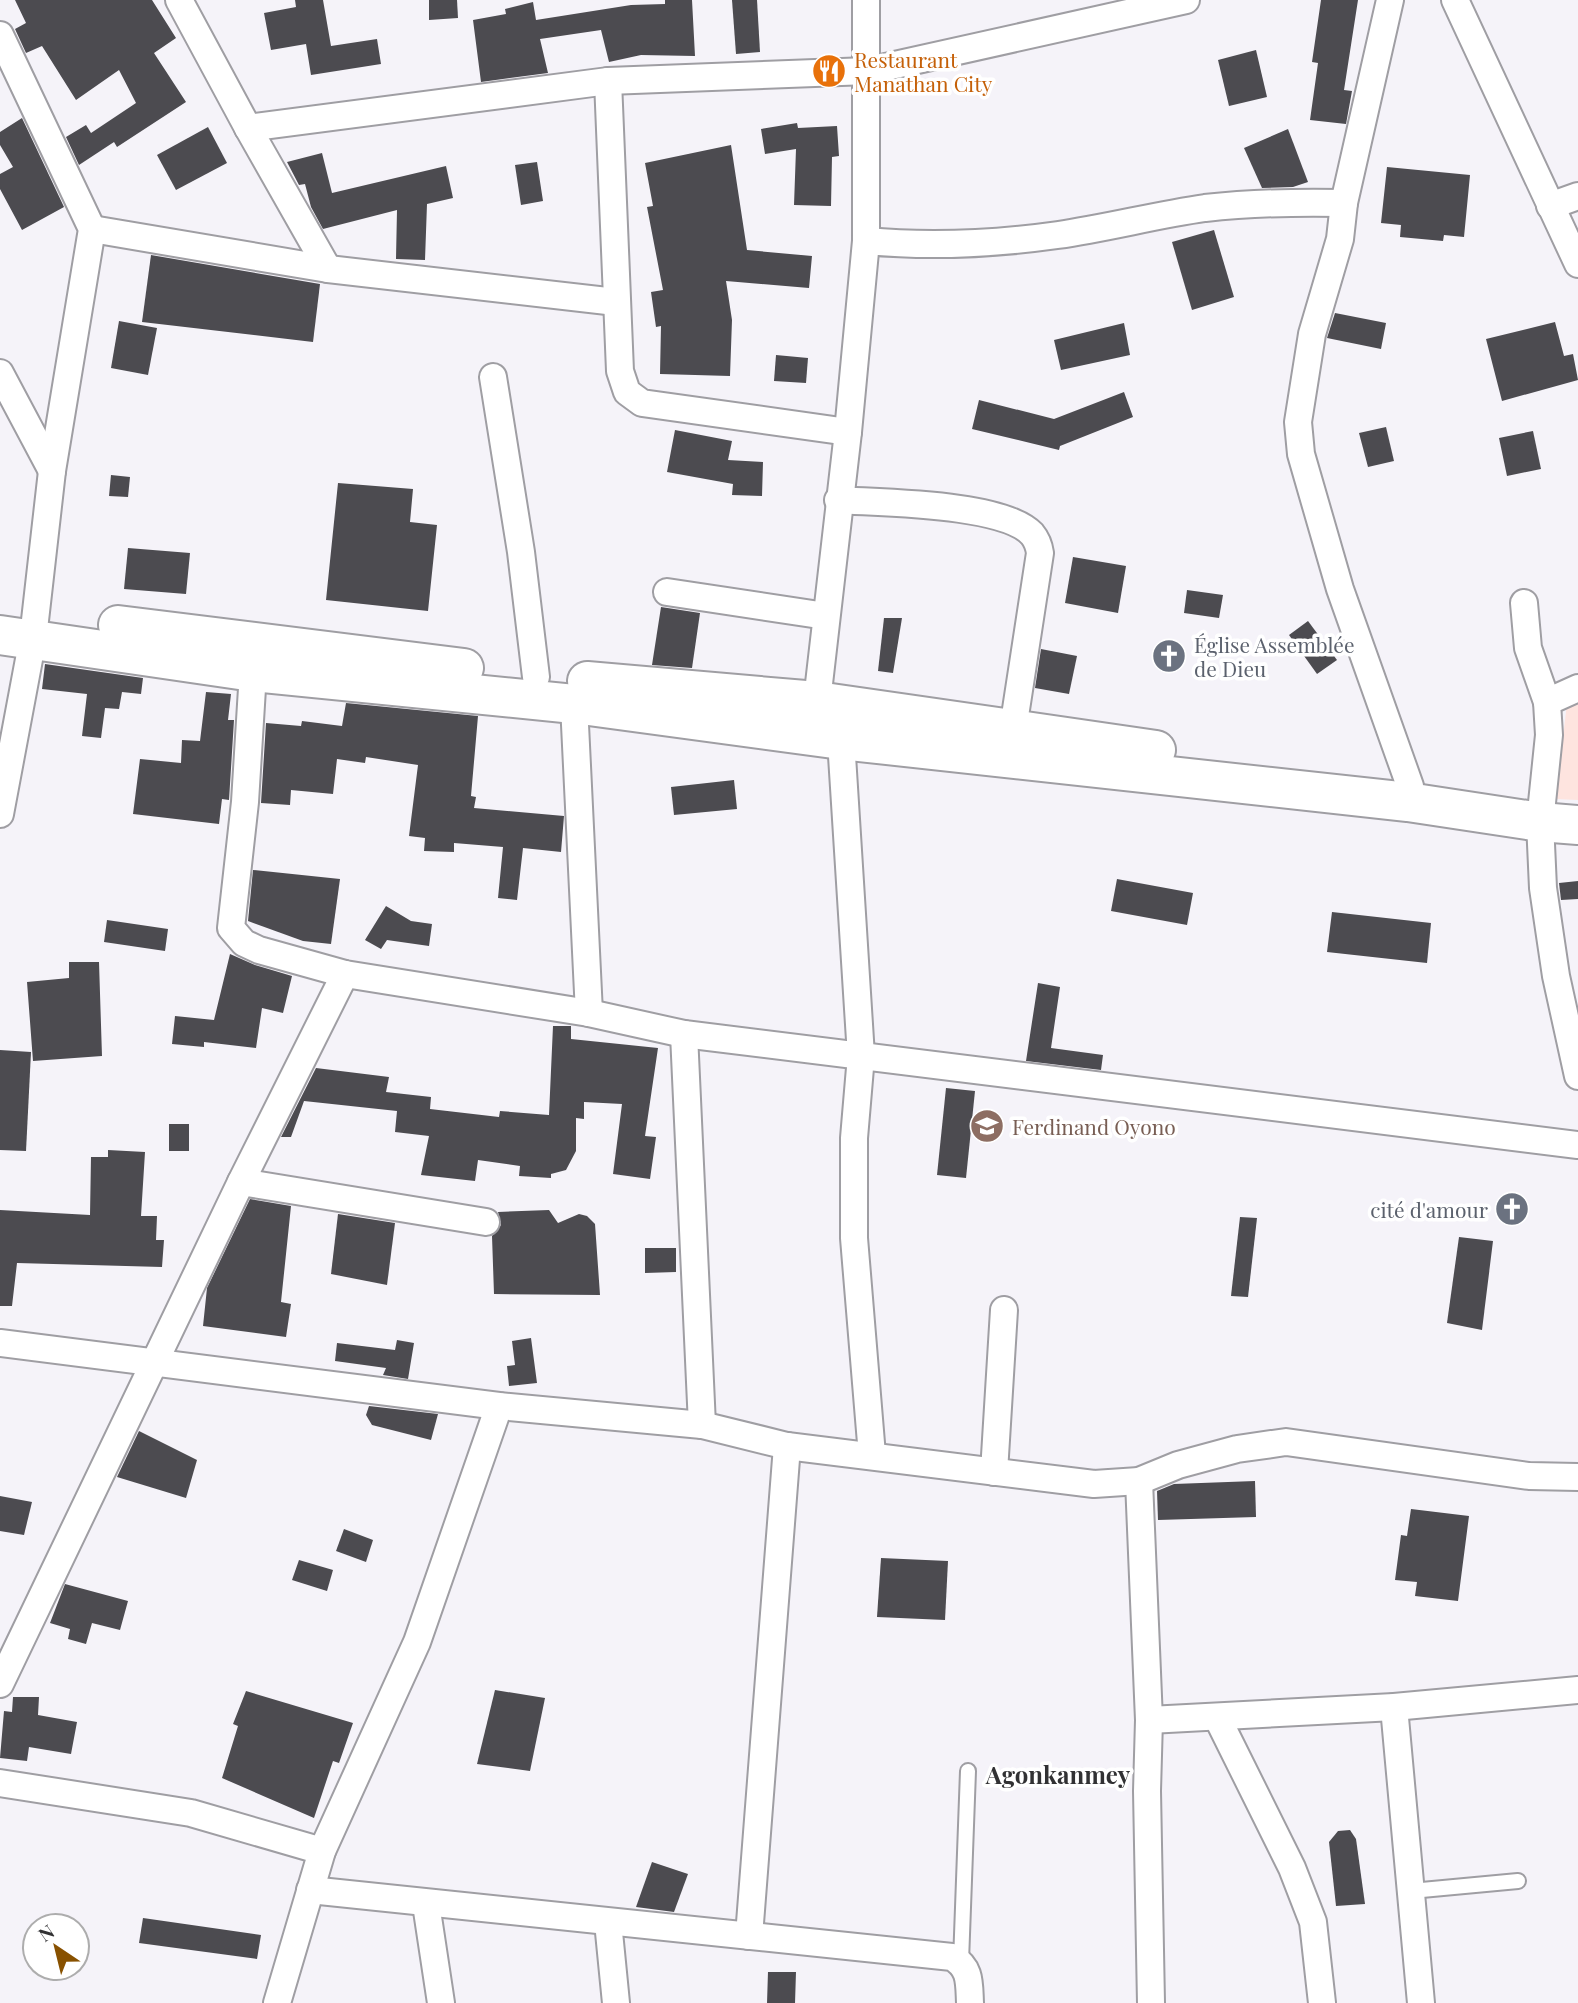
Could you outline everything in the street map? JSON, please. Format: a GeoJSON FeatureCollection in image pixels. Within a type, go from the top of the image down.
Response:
{"type":"FeatureCollection","features":[{"type":"Feature","properties":{"kind":"main road"},"geometry":{"type":"LineString","coordinates":[[17,625],[253,672],[574,704],[841,740],[1408,802],[1554,807]]}},
{"type":"Feature","properties":{"kind":"main road"},"geometry":{"type":"LineString","coordinates":[[17,625],[536,677],[817,701],[1554,807],[1578,825]]}},
{"type":"Feature","properties":{"kind":"street"},"geometry":{"type":"LineString","coordinates":[[179,0],[328,269]]}},
{"type":"Feature","properties":{"kind":"street"},"geometry":{"type":"LineString","coordinates":[[866,0],[866,241],[848,432],[838,500],[817,701],[841,740],[861,1056],[854,1138],[854,1238],[872,1455]]}},
{"type":"Feature","properties":{"kind":"street"},"geometry":{"type":"LineString","coordinates":[[248,128],[608,81],[868,71],[1186,0]]}},
{"type":"Feature","properties":{"kind":"street"},"geometry":{"type":"LineString","coordinates":[[1390,0],[1344,203],[1340,239],[1318,306],[1298,422],[1301,454],[1340,589],[1410,786]]}},
{"type":"Feature","properties":{"kind":"street"},"geometry":{"type":"LineString","coordinates":[[1455,0],[1578,264]]}},
{"type":"Feature","properties":{"kind":"street"},"geometry":{"type":"LineString","coordinates":[[0,35],[92,229],[52,471],[17,625],[0,814]]}},
{"type":"Feature","properties":{"kind":"street"},"geometry":{"type":"LineString","coordinates":[[608,81],[620,371],[627,391],[642,403],[848,432]]}},
{"type":"Feature","properties":{"kind":"street"},"geometry":{"type":"LineString","coordinates":[[1550,206],[1578,196]]}},
{"type":"Feature","properties":{"kind":"street"},"geometry":{"type":"LineString","coordinates":[[866,241],[911,245],[984,243],[1060,235],[1207,208],[1287,202],[1344,203]]}},
{"type":"Feature","properties":{"kind":"street"},"geometry":{"type":"LineString","coordinates":[[92,229],[328,269],[616,302]]}},
{"type":"Feature","properties":{"kind":"street"},"geometry":{"type":"LineString","coordinates":[[0,373],[52,471]]}},
{"type":"Feature","properties":{"kind":"street"},"geometry":{"type":"LineString","coordinates":[[493,377],[521,552],[536,677]]}},
{"type":"Feature","properties":{"kind":"street"},"geometry":{"type":"LineString","coordinates":[[838,500],[961,509],[1016,523],[1031,532],[1041,553],[1013,729]]}},
{"type":"Feature","properties":{"kind":"street"},"geometry":{"type":"LineString","coordinates":[[667,592],[826,616]]}},
{"type":"Feature","properties":{"kind":"street"},"geometry":{"type":"LineString","coordinates":[[1524,603],[1528,648],[1547,702],[1554,807],[1543,888],[1556,976],[1578,1076]]}},
{"type":"Feature","properties":{"kind":"street"},"geometry":{"type":"LineString","coordinates":[[253,672],[245,802],[231,929],[244,943],[259,950],[345,974],[589,1013],[684,1034],[1578,1145]]}},
{"type":"Feature","properties":{"kind":"street"},"geometry":{"type":"LineString","coordinates":[[1547,702],[1578,688]]}},
{"type":"Feature","properties":{"kind":"street"},"geometry":{"type":"LineString","coordinates":[[574,704],[589,1013]]}},
{"type":"Feature","properties":{"kind":"street"},"geometry":{"type":"LineString","coordinates":[[0,1684],[241,1182],[345,974]]}},
{"type":"Feature","properties":{"kind":"street"},"geometry":{"type":"LineString","coordinates":[[684,1034],[702,1425]]}},
{"type":"Feature","properties":{"kind":"street"},"geometry":{"type":"LineString","coordinates":[[241,1182],[486,1222]]}},
{"type":"Feature","properties":{"kind":"street"},"geometry":{"type":"LineString","coordinates":[[994,1472],[1004,1310]]}},
{"type":"Feature","properties":{"kind":"street"},"geometry":{"type":"LineString","coordinates":[[0,1343],[499,1406],[702,1425],[787,1446],[1094,1484],[1139,1481],[1178,1465],[1213,1455],[1286,1442],[1529,1476],[1578,1477]]}},
{"type":"Feature","properties":{"kind":"street"},"geometry":{"type":"LineString","coordinates":[[277,2003],[322,1851],[417,1642],[499,1406]]}},
{"type":"Feature","properties":{"kind":"street"},"geometry":{"type":"LineString","coordinates":[[749,1936],[787,1446]]}},
{"type":"Feature","properties":{"kind":"street"},"geometry":{"type":"LineString","coordinates":[[1139,1481],[1149,1720],[1147,1791],[1151,2003]]}},
{"type":"Feature","properties":{"kind":"street"},"geometry":{"type":"LineString","coordinates":[[1149,1720],[1394,1707],[1578,1690]]}},
{"type":"Feature","properties":{"kind":"street"},"geometry":{"type":"LineString","coordinates":[[1394,1707],[1421,2003]]}},
{"type":"Feature","properties":{"kind":"street"},"geometry":{"type":"LineString","coordinates":[[1217,1717],[1292,1868],[1312,1922],[1322,2003]]}},
{"type":"Feature","properties":{"kind":"street"},"geometry":{"type":"LineString","coordinates":[[0,1783],[191,1813],[322,1851]]}},
{"type":"Feature","properties":{"kind":"street"},"geometry":{"type":"LineString","coordinates":[[310,1890],[952,1957],[961,1962],[968,1974],[970,2003]]}},
{"type":"Feature","properties":{"kind":"street"},"geometry":{"type":"LineString","coordinates":[[426,1904],[442,2003]]}},
{"type":"Feature","properties":{"kind":"street"},"geometry":{"type":"LineString","coordinates":[[608,1922],[616,2003]]}},
{"type":"Feature","properties":{"kind":"lane"},"geometry":{"type":"LineString","coordinates":[[961,1962],[968,1771]]}},
{"type":"Feature","properties":{"kind":"lane"},"geometry":{"type":"LineString","coordinates":[[1411,1891],[1518,1881]]}},
{"type":"Feature","properties":{"kind":"shaded area"},"geometry":{"type":"Polygon","coordinates":[[[1578,698],[1578,800],[1556,799],[1567,703],[1578,698]]]}},
{"type":"Feature","properties":{"kind":"building"},"geometry":{"type":"Polygon","coordinates":[[[15,0],[152,0],[176,38],[154,53],[186,102],[117,147],[114,142],[79,165],[66,137],[86,125],[91,133],[136,103],[119,70],[76,100],[42,46],[26,53],[15,29],[26,23],[15,0]]]}},
{"type":"Feature","properties":{"kind":"building"},"geometry":{"type":"Polygon","coordinates":[[[295,0],[323,0],[331,46],[377,39],[381,64],[311,75],[306,44],[271,50],[264,13],[296,7],[295,0]]]}},
{"type":"Feature","properties":{"kind":"building"},"geometry":{"type":"Polygon","coordinates":[[[429,0],[457,0],[458,18],[429,20],[429,0]]]}},
{"type":"Feature","properties":{"kind":"building"},"geometry":{"type":"Polygon","coordinates":[[[665,0],[692,0],[695,56],[641,55],[609,62],[601,30],[540,39],[548,73],[481,82],[473,20],[506,14],[505,9],[533,2],[536,20],[631,5],[665,4],[665,0]]]}},
{"type":"Feature","properties":{"kind":"building"},"geometry":{"type":"Polygon","coordinates":[[[732,0],[757,0],[760,52],[736,54],[732,0]]]}},
{"type":"Feature","properties":{"kind":"building"},"geometry":{"type":"Polygon","coordinates":[[[1321,0],[1358,0],[1344,90],[1352,91],[1346,124],[1310,120],[1318,63],[1312,62],[1321,0]]]}},
{"type":"Feature","properties":{"kind":"building"},"geometry":{"type":"Polygon","coordinates":[[[1256,50],[1267,97],[1229,106],[1218,60],[1256,50]]]}},
{"type":"Feature","properties":{"kind":"building"},"geometry":{"type":"Polygon","coordinates":[[[22,118],[64,207],[22,230],[0,189],[0,174],[13,167],[0,145],[0,132],[22,118]]]}},
{"type":"Feature","properties":{"kind":"building"},"geometry":{"type":"Polygon","coordinates":[[[797,123],[798,128],[837,126],[839,156],[832,157],[831,206],[794,205],[796,149],[765,154],[761,129],[797,123]]]}},
{"type":"Feature","properties":{"kind":"building"},"geometry":{"type":"Polygon","coordinates":[[[208,127],[227,163],[176,190],[157,155],[208,127]]]}},
{"type":"Feature","properties":{"kind":"building"},"geometry":{"type":"Polygon","coordinates":[[[1288,129],[1308,182],[1293,187],[1262,188],[1244,148],[1288,129]]]}},
{"type":"Feature","properties":{"kind":"building"},"geometry":{"type":"Polygon","coordinates":[[[731,145],[747,250],[812,256],[809,288],[726,281],[732,320],[730,376],[660,374],[661,326],[656,327],[651,292],[663,290],[647,207],[653,206],[645,163],[731,145]]]}},
{"type":"Feature","properties":{"kind":"building"},"geometry":{"type":"Polygon","coordinates":[[[322,153],[332,193],[446,166],[453,198],[427,204],[425,260],[396,259],[397,210],[323,229],[311,207],[305,184],[299,185],[287,162],[322,153]]]}},
{"type":"Feature","properties":{"kind":"building"},"geometry":{"type":"Polygon","coordinates":[[[537,162],[543,201],[521,205],[515,165],[537,162]]]}},
{"type":"Feature","properties":{"kind":"building"},"geometry":{"type":"Polygon","coordinates":[[[1387,167],[1470,175],[1464,237],[1444,235],[1443,241],[1400,237],[1401,225],[1381,223],[1387,167]]]}},
{"type":"Feature","properties":{"kind":"building"},"geometry":{"type":"Polygon","coordinates":[[[1214,230],[1234,297],[1192,310],[1172,242],[1214,230]]]}},
{"type":"Feature","properties":{"kind":"building"},"geometry":{"type":"Polygon","coordinates":[[[151,255],[320,284],[313,342],[142,322],[151,255]]]}},
{"type":"Feature","properties":{"kind":"building"},"geometry":{"type":"Polygon","coordinates":[[[1335,313],[1386,323],[1381,349],[1327,338],[1335,313]]]}},
{"type":"Feature","properties":{"kind":"building"},"geometry":{"type":"Polygon","coordinates":[[[119,321],[157,328],[148,375],[111,368],[119,321]]]}},
{"type":"Feature","properties":{"kind":"building"},"geometry":{"type":"Polygon","coordinates":[[[1555,322],[1564,356],[1573,354],[1578,380],[1502,401],[1486,339],[1555,322]]]}},
{"type":"Feature","properties":{"kind":"building"},"geometry":{"type":"Polygon","coordinates":[[[1124,323],[1130,355],[1061,370],[1054,340],[1124,323]]]}},
{"type":"Feature","properties":{"kind":"building"},"geometry":{"type":"Polygon","coordinates":[[[776,355],[808,358],[806,383],[774,381],[776,355]]]}},
{"type":"Feature","properties":{"kind":"building"},"geometry":{"type":"Polygon","coordinates":[[[1124,392],[1133,417],[1060,446],[1059,450],[972,429],[979,400],[1054,419],[1124,392]]]}},
{"type":"Feature","properties":{"kind":"building"},"geometry":{"type":"Polygon","coordinates":[[[1386,427],[1394,461],[1368,467],[1359,433],[1386,427]]]}},
{"type":"Feature","properties":{"kind":"building"},"geometry":{"type":"Polygon","coordinates":[[[675,430],[732,441],[728,460],[763,462],[762,496],[732,495],[733,484],[667,472],[675,430]]]}},
{"type":"Feature","properties":{"kind":"building"},"geometry":{"type":"Polygon","coordinates":[[[1533,431],[1541,469],[1507,476],[1499,438],[1533,431]]]}},
{"type":"Feature","properties":{"kind":"building"},"geometry":{"type":"Polygon","coordinates":[[[111,475],[130,477],[128,497],[109,496],[111,475]]]}},
{"type":"Feature","properties":{"kind":"building"},"geometry":{"type":"Polygon","coordinates":[[[338,483],[413,489],[410,522],[437,525],[428,611],[326,600],[338,483]]]}},
{"type":"Feature","properties":{"kind":"building"},"geometry":{"type":"Polygon","coordinates":[[[128,548],[190,553],[186,594],[124,589],[128,548]]]}},
{"type":"Feature","properties":{"kind":"building"},"geometry":{"type":"Polygon","coordinates":[[[1073,557],[1126,566],[1118,613],[1065,603],[1073,557]]]}},
{"type":"Feature","properties":{"kind":"building"},"geometry":{"type":"Polygon","coordinates":[[[1187,590],[1223,595],[1219,618],[1184,613],[1187,590]]]}},
{"type":"Feature","properties":{"kind":"building"},"geometry":{"type":"Polygon","coordinates":[[[661,607],[700,613],[692,668],[652,665],[661,607]]]}},
{"type":"Feature","properties":{"kind":"building"},"geometry":{"type":"Polygon","coordinates":[[[884,618],[902,618],[893,673],[878,671],[884,618]]]}},
{"type":"Feature","properties":{"kind":"building"},"geometry":{"type":"Polygon","coordinates":[[[1308,621],[1337,660],[1317,674],[1289,635],[1308,621]]]}},
{"type":"Feature","properties":{"kind":"building"},"geometry":{"type":"Polygon","coordinates":[[[1041,649],[1077,656],[1069,694],[1035,688],[1041,649]]]}},
{"type":"Feature","properties":{"kind":"building"},"geometry":{"type":"Polygon","coordinates":[[[45,664],[143,678],[141,694],[122,692],[119,709],[105,708],[101,738],[82,736],[87,694],[42,689],[45,664]]]}},
{"type":"Feature","properties":{"kind":"building"},"geometry":{"type":"Polygon","coordinates":[[[206,692],[231,694],[228,720],[234,720],[229,800],[222,799],[219,824],[133,814],[140,759],[181,763],[182,740],[200,741],[206,692]]]}},
{"type":"Feature","properties":{"kind":"building"},"geometry":{"type":"Polygon","coordinates":[[[346,703],[478,716],[471,796],[476,797],[474,808],[564,816],[561,852],[523,848],[517,900],[498,898],[503,847],[454,843],[454,852],[424,851],[425,838],[409,836],[418,765],[366,757],[365,763],[337,759],[333,794],[291,790],[290,805],[261,803],[266,723],[301,726],[302,721],[342,726],[346,703]]]}},
{"type":"Feature","properties":{"kind":"building"},"geometry":{"type":"Polygon","coordinates":[[[734,780],[737,809],[674,815],[671,787],[734,780]]]}},
{"type":"Feature","properties":{"kind":"building"},"geometry":{"type":"Polygon","coordinates":[[[253,870],[340,879],[331,944],[303,941],[248,921],[253,870]]]}},
{"type":"Feature","properties":{"kind":"building"},"geometry":{"type":"Polygon","coordinates":[[[1117,879],[1193,893],[1187,925],[1111,911],[1117,879]]]}},
{"type":"Feature","properties":{"kind":"building"},"geometry":{"type":"Polygon","coordinates":[[[1578,881],[1578,899],[1561,900],[1559,883],[1578,881]]]}},
{"type":"Feature","properties":{"kind":"building"},"geometry":{"type":"Polygon","coordinates":[[[386,906],[411,921],[432,924],[429,946],[387,940],[381,949],[365,940],[386,906]]]}},
{"type":"Feature","properties":{"kind":"building"},"geometry":{"type":"Polygon","coordinates":[[[1332,912],[1431,923],[1427,963],[1327,952],[1332,912]]]}},
{"type":"Feature","properties":{"kind":"building"},"geometry":{"type":"Polygon","coordinates":[[[107,920],[168,929],[165,951],[104,942],[107,920]]]}},
{"type":"Feature","properties":{"kind":"building"},"geometry":{"type":"Polygon","coordinates":[[[230,954],[292,976],[283,1013],[262,1008],[256,1048],[204,1042],[204,1047],[172,1044],[175,1016],[214,1020],[230,954]]]}},
{"type":"Feature","properties":{"kind":"building"},"geometry":{"type":"Polygon","coordinates":[[[69,962],[99,962],[102,1056],[33,1061],[27,982],[69,978],[69,962]]]}},
{"type":"Feature","properties":{"kind":"building"},"geometry":{"type":"Polygon","coordinates":[[[1038,983],[1060,987],[1051,1048],[1103,1055],[1101,1070],[1026,1061],[1038,983]]]}},
{"type":"Feature","properties":{"kind":"building"},"geometry":{"type":"Polygon","coordinates":[[[553,1026],[571,1026],[571,1039],[658,1048],[645,1136],[656,1137],[650,1179],[613,1174],[622,1104],[584,1102],[584,1119],[576,1118],[576,1151],[566,1170],[551,1174],[551,1178],[519,1176],[520,1166],[478,1160],[475,1181],[421,1175],[429,1136],[395,1132],[397,1111],[304,1101],[291,1137],[281,1137],[316,1068],[389,1077],[386,1092],[431,1097],[430,1109],[499,1117],[500,1111],[549,1115],[553,1026]]]}},
{"type":"Feature","properties":{"kind":"building"},"geometry":{"type":"Polygon","coordinates":[[[0,1050],[31,1052],[26,1151],[0,1150],[0,1050]]]}},
{"type":"Feature","properties":{"kind":"building"},"geometry":{"type":"Polygon","coordinates":[[[946,1088],[975,1091],[966,1178],[937,1175],[946,1088]]]}},
{"type":"Feature","properties":{"kind":"building"},"geometry":{"type":"Polygon","coordinates":[[[169,1124],[189,1124],[189,1151],[169,1151],[169,1124]]]}},
{"type":"Feature","properties":{"kind":"building"},"geometry":{"type":"Polygon","coordinates":[[[108,1150],[145,1152],[141,1216],[157,1216],[156,1240],[164,1240],[162,1267],[17,1263],[12,1306],[0,1306],[0,1210],[90,1215],[91,1157],[108,1157],[108,1150]]]}},
{"type":"Feature","properties":{"kind":"building"},"geometry":{"type":"Polygon","coordinates":[[[250,1199],[291,1206],[281,1302],[291,1304],[286,1337],[203,1326],[207,1288],[250,1199]]]}},
{"type":"Feature","properties":{"kind":"building"},"geometry":{"type":"Polygon","coordinates":[[[549,1210],[558,1223],[579,1214],[587,1216],[595,1224],[600,1295],[494,1294],[492,1236],[501,1225],[498,1212],[549,1210]]]}},
{"type":"Feature","properties":{"kind":"building"},"geometry":{"type":"Polygon","coordinates":[[[338,1214],[395,1223],[387,1285],[331,1274],[338,1214]]]}},
{"type":"Feature","properties":{"kind":"building"},"geometry":{"type":"Polygon","coordinates":[[[1240,1217],[1257,1218],[1248,1297],[1231,1296],[1240,1217]]]}},
{"type":"Feature","properties":{"kind":"building"},"geometry":{"type":"Polygon","coordinates":[[[1459,1237],[1493,1241],[1482,1330],[1447,1323],[1459,1237]]]}},
{"type":"Feature","properties":{"kind":"building"},"geometry":{"type":"Polygon","coordinates":[[[645,1248],[676,1248],[676,1272],[645,1273],[645,1248]]]}},
{"type":"Feature","properties":{"kind":"building"},"geometry":{"type":"Polygon","coordinates":[[[531,1338],[537,1383],[509,1386],[507,1366],[515,1365],[512,1341],[531,1338]]]}},
{"type":"Feature","properties":{"kind":"building"},"geometry":{"type":"Polygon","coordinates":[[[397,1340],[414,1343],[408,1379],[383,1375],[386,1368],[335,1361],[337,1343],[395,1350],[397,1340]]]}},
{"type":"Feature","properties":{"kind":"building"},"geometry":{"type":"Polygon","coordinates":[[[369,1406],[438,1414],[431,1440],[372,1425],[366,1415],[369,1406]]]}},
{"type":"Feature","properties":{"kind":"building"},"geometry":{"type":"Polygon","coordinates":[[[139,1431],[197,1460],[186,1498],[117,1477],[139,1431]]]}},
{"type":"Feature","properties":{"kind":"building"},"geometry":{"type":"Polygon","coordinates":[[[1255,1481],[1256,1517],[1158,1520],[1157,1491],[1174,1484],[1255,1481]]]}},
{"type":"Feature","properties":{"kind":"building"},"geometry":{"type":"Polygon","coordinates":[[[0,1496],[32,1502],[24,1535],[0,1531],[0,1496]]]}},
{"type":"Feature","properties":{"kind":"building"},"geometry":{"type":"Polygon","coordinates":[[[1411,1509],[1469,1516],[1458,1601],[1415,1596],[1417,1582],[1395,1580],[1401,1535],[1407,1536],[1411,1509]]]}},
{"type":"Feature","properties":{"kind":"building"},"geometry":{"type":"Polygon","coordinates":[[[344,1529],[373,1540],[366,1562],[336,1551],[344,1529]]]}},
{"type":"Feature","properties":{"kind":"building"},"geometry":{"type":"Polygon","coordinates":[[[881,1558],[948,1561],[945,1620],[877,1617],[881,1558]]]}},
{"type":"Feature","properties":{"kind":"building"},"geometry":{"type":"Polygon","coordinates":[[[299,1560],[333,1570],[327,1591],[292,1580],[299,1560]]]}},
{"type":"Feature","properties":{"kind":"building"},"geometry":{"type":"Polygon","coordinates":[[[65,1584],[128,1601],[120,1630],[92,1623],[86,1644],[68,1639],[70,1629],[50,1623],[65,1584]]]}},
{"type":"Feature","properties":{"kind":"building"},"geometry":{"type":"Polygon","coordinates":[[[495,1690],[545,1698],[530,1771],[477,1764],[495,1690]]]}},
{"type":"Feature","properties":{"kind":"building"},"geometry":{"type":"Polygon","coordinates":[[[246,1691],[353,1723],[339,1763],[333,1761],[314,1818],[222,1778],[238,1726],[233,1724],[246,1691]]]}},
{"type":"Feature","properties":{"kind":"building"},"geometry":{"type":"Polygon","coordinates":[[[13,1697],[39,1697],[38,1715],[77,1722],[71,1754],[29,1747],[27,1761],[0,1758],[4,1711],[12,1712],[13,1697]]]}},
{"type":"Feature","properties":{"kind":"building"},"geometry":{"type":"Polygon","coordinates":[[[1350,1830],[1356,1839],[1365,1904],[1336,1906],[1329,1842],[1338,1831],[1350,1830]]]}},
{"type":"Feature","properties":{"kind":"building"},"geometry":{"type":"Polygon","coordinates":[[[652,1862],[688,1874],[674,1912],[636,1907],[652,1862]]]}},
{"type":"Feature","properties":{"kind":"building"},"geometry":{"type":"Polygon","coordinates":[[[143,1918],[261,1935],[257,1959],[139,1943],[143,1918]]]}},
{"type":"Feature","properties":{"kind":"building"},"geometry":{"type":"Polygon","coordinates":[[[768,1972],[796,1972],[795,2003],[767,2003],[768,1972]]]}},
{"type":"Feature","properties":{"kind":"place","name":"Restaurant Manathan City"},"geometry":{"type":"Point","coordinates":[829,71]}},
{"type":"Feature","properties":{"kind":"place","name":"Église Assemblée de Dieu"},"geometry":{"type":"Point","coordinates":[1169,656]}},
{"type":"Feature","properties":{"kind":"place","name":"Ferdinand Oyono"},"geometry":{"type":"Point","coordinates":[987,1126]}},
{"type":"Feature","properties":{"kind":"place","name":"cité d'amour"},"geometry":{"type":"Point","coordinates":[1512,1209]}},
{"type":"Feature","properties":{"kind":"district","name":"Agonkanmey"},"geometry":{"type":"Point","coordinates":[1058,1774]}}]}
